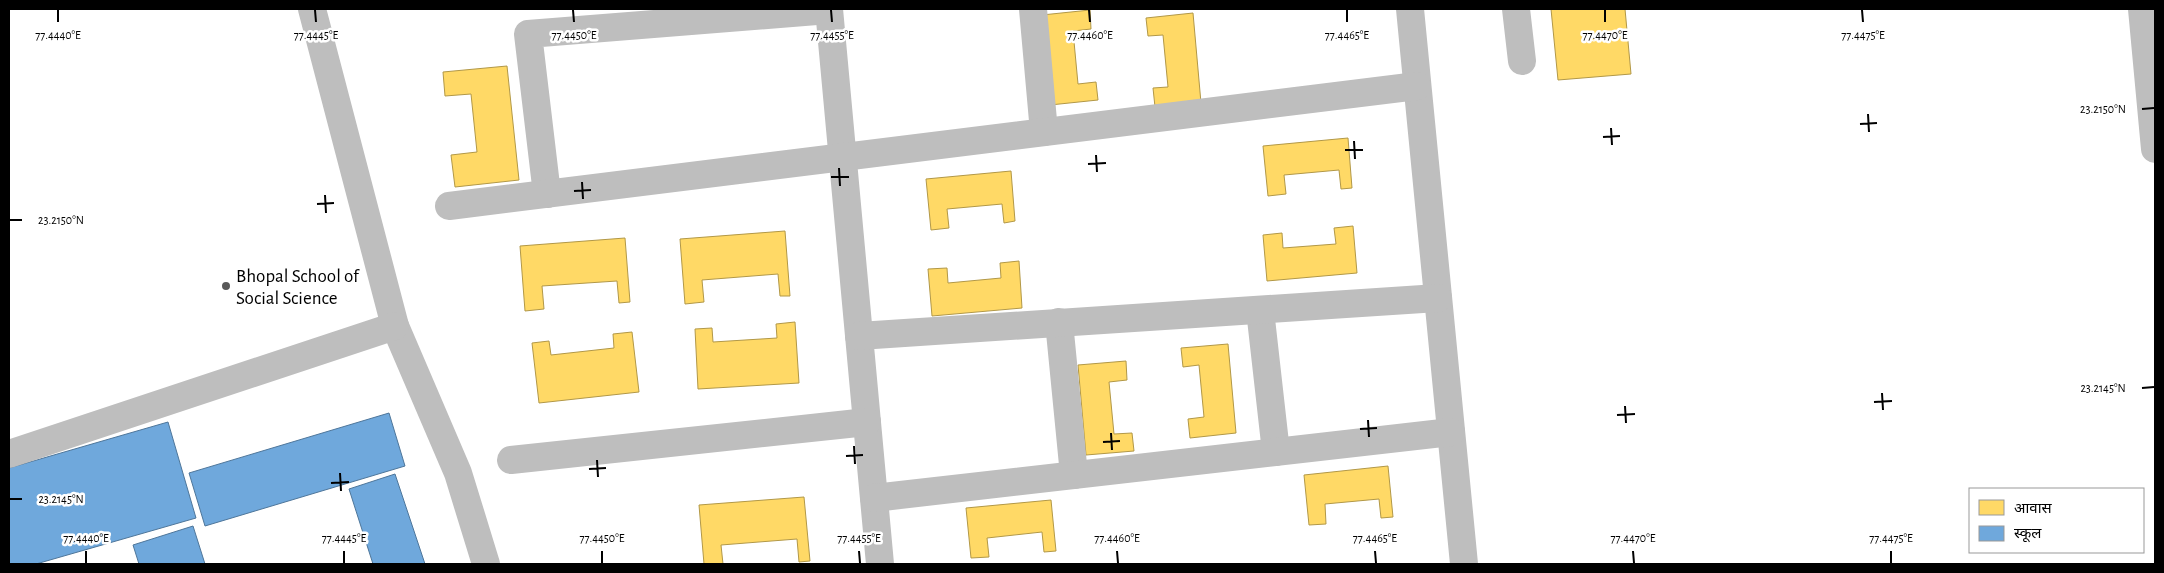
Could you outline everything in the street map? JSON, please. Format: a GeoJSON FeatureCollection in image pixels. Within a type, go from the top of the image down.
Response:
{"type":"FeatureCollection","features":[{"type":"Feature","properties":{"kind":"street"},"geometry":{"type":"LineString","coordinates":[[312,9],[395,326],[458,473],[486,564]]}},
{"type":"Feature","properties":{"kind":"street"},"geometry":{"type":"LineString","coordinates":[[547,194],[528,34],[829,9],[880,564]]}},
{"type":"Feature","properties":{"kind":"street"},"geometry":{"type":"LineString","coordinates":[[1033,9],[1044,132]]}},
{"type":"Feature","properties":{"kind":"street"},"geometry":{"type":"LineString","coordinates":[[1410,9],[1464,564]]}},
{"type":"Feature","properties":{"kind":"street"},"geometry":{"type":"LineString","coordinates":[[1516,9],[1522,61]]}},
{"type":"Feature","properties":{"kind":"street"},"geometry":{"type":"LineString","coordinates":[[2142,9],[2152,87],[2155,149]]}},
{"type":"Feature","properties":{"kind":"street"},"geometry":{"type":"LineString","coordinates":[[449,206],[1417,86]]}},
{"type":"Feature","properties":{"kind":"street"},"geometry":{"type":"LineString","coordinates":[[859,336],[1438,298]]}},
{"type":"Feature","properties":{"kind":"street"},"geometry":{"type":"LineString","coordinates":[[1260,310],[1276,452]]}},
{"type":"Feature","properties":{"kind":"street"},"geometry":{"type":"LineString","coordinates":[[1059,322],[1074,475]]}},
{"type":"Feature","properties":{"kind":"street"},"geometry":{"type":"LineString","coordinates":[[9,454],[395,326]]}},
{"type":"Feature","properties":{"kind":"street"},"geometry":{"type":"LineString","coordinates":[[511,460],[867,422]]}},
{"type":"Feature","properties":{"kind":"street"},"geometry":{"type":"LineString","coordinates":[[874,498],[1451,432]]}},
{"type":"Feature","properties":{"kind":"building: आवास"},"geometry":{"type":"Polygon","coordinates":[[[1551,9],[1625,9],[1631,74],[1558,80],[1551,9]]]}},
{"type":"Feature","properties":{"kind":"building: आवास"},"geometry":{"type":"Polygon","coordinates":[[[1090,10],[1091,29],[1073,31],[1078,84],[1096,82],[1098,100],[1050,105],[1042,15],[1090,10]]]}},
{"type":"Feature","properties":{"kind":"building: आवास"},"geometry":{"type":"Polygon","coordinates":[[[1193,13],[1201,103],[1155,107],[1153,88],[1168,87],[1163,35],[1148,36],[1146,18],[1193,13]]]}},
{"type":"Feature","properties":{"kind":"building: आवास"},"geometry":{"type":"Polygon","coordinates":[[[507,66],[519,180],[455,187],[451,155],[477,152],[471,94],[445,96],[443,72],[507,66]]]}},
{"type":"Feature","properties":{"kind":"building: आवास"},"geometry":{"type":"Polygon","coordinates":[[[1348,138],[1352,188],[1341,189],[1339,170],[1284,175],[1286,194],[1268,196],[1263,146],[1348,138]]]}},
{"type":"Feature","properties":{"kind":"building: आवास"},"geometry":{"type":"Polygon","coordinates":[[[1011,171],[1015,221],[1004,223],[1002,204],[947,209],[949,228],[931,230],[926,179],[1011,171]]]}},
{"type":"Feature","properties":{"kind":"building: आवास"},"geometry":{"type":"Polygon","coordinates":[[[1353,226],[1357,273],[1267,281],[1263,235],[1282,233],[1283,248],[1336,244],[1334,228],[1353,226]]]}},
{"type":"Feature","properties":{"kind":"building: आवास"},"geometry":{"type":"Polygon","coordinates":[[[785,231],[790,296],[780,296],[778,274],[702,280],[704,302],[685,304],[680,239],[785,231]]]}},
{"type":"Feature","properties":{"kind":"building: आवास"},"geometry":{"type":"Polygon","coordinates":[[[625,238],[630,302],[619,303],[617,281],[542,286],[544,309],[525,311],[520,246],[625,238]]]}},
{"type":"Feature","properties":{"kind":"building: आवास"},"geometry":{"type":"Polygon","coordinates":[[[1019,261],[1022,308],[932,316],[928,269],[947,268],[948,283],[1001,278],[1000,263],[1019,261]]]}},
{"type":"Feature","properties":{"kind":"building: आवास"},"geometry":{"type":"Polygon","coordinates":[[[795,322],[799,383],[698,389],[695,329],[712,328],[713,342],[777,338],[776,324],[795,322]]]}},
{"type":"Feature","properties":{"kind":"building: आवास"},"geometry":{"type":"Polygon","coordinates":[[[632,332],[639,392],[539,403],[532,343],[549,341],[551,355],[614,348],[613,334],[632,332]]]}},
{"type":"Feature","properties":{"kind":"building: आवास"},"geometry":{"type":"Polygon","coordinates":[[[1228,344],[1236,433],[1190,438],[1188,419],[1204,417],[1199,365],[1183,367],[1181,348],[1228,344]]]}},
{"type":"Feature","properties":{"kind":"building: आवास"},"geometry":{"type":"Polygon","coordinates":[[[1126,361],[1127,380],[1109,382],[1114,434],[1132,433],[1134,451],[1086,455],[1078,365],[1126,361]]]}},
{"type":"Feature","properties":{"kind":"building: आवास"},"geometry":{"type":"Polygon","coordinates":[[[1388,466],[1393,517],[1381,518],[1379,499],[1325,504],[1326,524],[1309,525],[1304,475],[1388,466]]]}},
{"type":"Feature","properties":{"kind":"building: आवास"},"geometry":{"type":"Polygon","coordinates":[[[804,497],[810,561],[799,562],[797,539],[721,545],[723,564],[704,564],[699,505],[804,497]]]}},
{"type":"Feature","properties":{"kind":"building: आवास"},"geometry":{"type":"Polygon","coordinates":[[[1051,500],[1056,551],[1044,552],[1042,532],[987,538],[989,557],[971,558],[966,508],[1051,500]]]}},
{"type":"Feature","properties":{"kind":"building: स्कूल"},"geometry":{"type":"Polygon","coordinates":[[[389,413],[405,466],[205,526],[189,473],[389,413]]]}},
{"type":"Feature","properties":{"kind":"building: स्कूल"},"geometry":{"type":"Polygon","coordinates":[[[168,422],[196,518],[36,564],[9,564],[9,468],[168,422]]]}},
{"type":"Feature","properties":{"kind":"building: स्कूल"},"geometry":{"type":"Polygon","coordinates":[[[395,474],[425,564],[373,564],[349,489],[395,474]]]}},
{"type":"Feature","properties":{"kind":"building: स्कूल"},"geometry":{"type":"Polygon","coordinates":[[[193,526],[205,564],[139,564],[133,545],[193,526]]]}},
{"type":"Feature","properties":{"kind":"place","name":"Bhopal School of Social Science"},"geometry":{"type":"Point","coordinates":[226,286]}}]}
